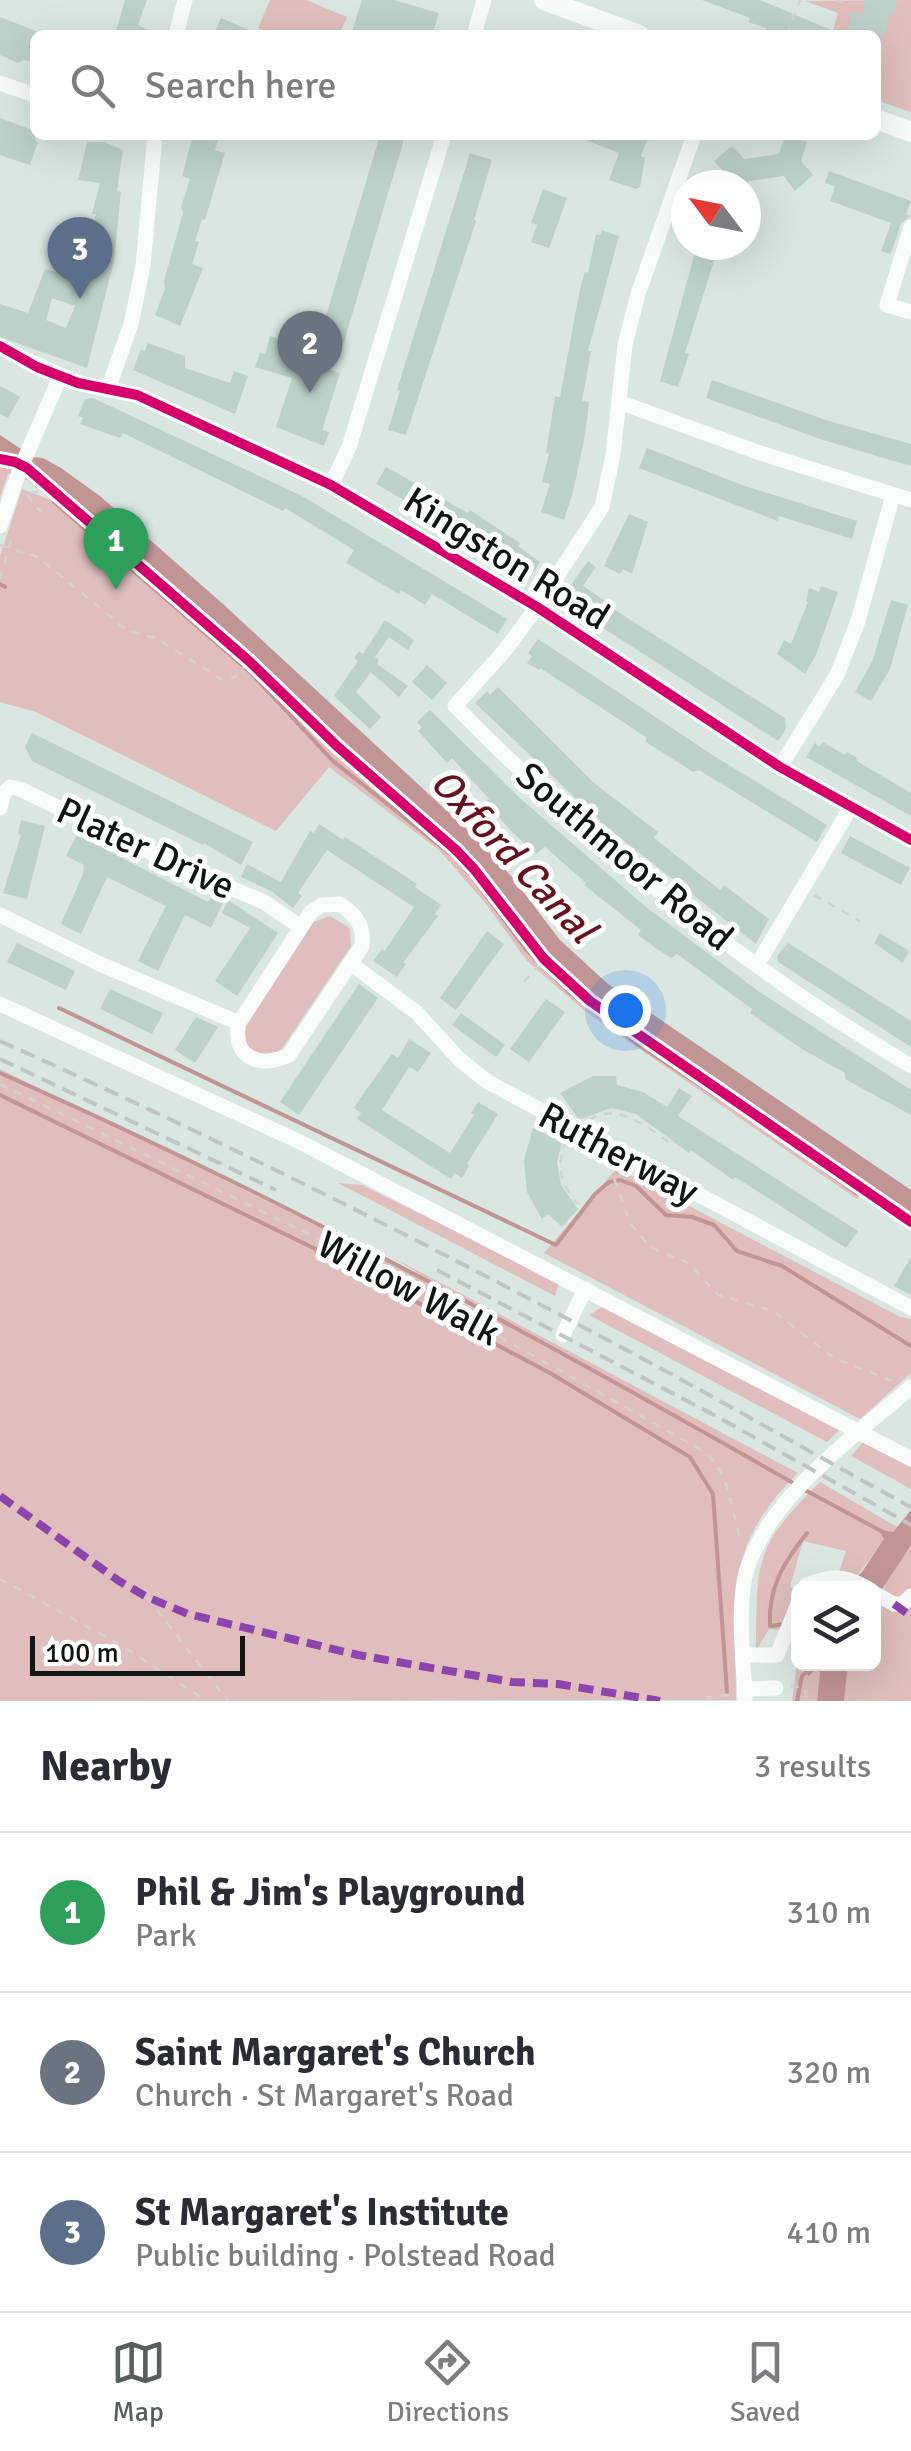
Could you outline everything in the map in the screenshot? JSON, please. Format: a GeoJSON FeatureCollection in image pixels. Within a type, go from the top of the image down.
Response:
{"type":"FeatureCollection","features":[{"type":"Feature","properties":{"kind":"main road"},"geometry":{"type":"LineString","coordinates":[[544,0],[625,30]]}},
{"type":"Feature","properties":{"kind":"main road"},"geometry":{"type":"LineString","coordinates":[[881,121],[911,132]]}},
{"type":"Feature","properties":{"kind":"street"},"geometry":{"type":"LineString","coordinates":[[177,30],[185,0]]}},
{"type":"Feature","properties":{"kind":"street"},"geometry":{"type":"LineString","coordinates":[[475,30],[484,0]]}},
{"type":"Feature","properties":{"kind":"street"},"geometry":{"type":"LineString","coordinates":[[0,82],[30,93]]}},
{"type":"Feature","properties":{"kind":"street"},"geometry":{"type":"LineString","coordinates":[[108,389],[131,324],[143,266],[156,140]]}},
{"type":"Feature","properties":{"kind":"street"},"geometry":{"type":"LineString","coordinates":[[331,485],[349,446],[442,140]]}},
{"type":"Feature","properties":{"kind":"street","name":"Southmoor Road"},"geometry":{"type":"LineString","coordinates":[[692,140],[638,294],[625,346],[614,455],[602,507],[537,608],[455,706],[532,784],[649,886],[838,1023],[911,1066]]}},
{"type":"Feature","properties":{"kind":"street"},"geometry":{"type":"LineString","coordinates":[[911,227],[887,305],[911,312]]}},
{"type":"Feature","properties":{"kind":"street","name":"Kingston Road"},"geometry":{"type":"LineString","coordinates":[[3,348],[60,377],[138,395],[331,485],[537,608],[780,768],[911,840]]}},
{"type":"Feature","properties":{"kind":"street"},"geometry":{"type":"LineString","coordinates":[[7,528],[20,492],[19,472],[60,377]]}},
{"type":"Feature","properties":{"kind":"street"},"geometry":{"type":"LineString","coordinates":[[38,428],[78,383]]}},
{"type":"Feature","properties":{"kind":"street"},"geometry":{"type":"LineString","coordinates":[[619,402],[763,454],[911,500]]}},
{"type":"Feature","properties":{"kind":"street"},"geometry":{"type":"LineString","coordinates":[[780,768],[836,675],[858,621],[893,495]]}},
{"type":"Feature","properties":{"kind":"street","name":"Plater Drive"},"geometry":{"type":"LineString","coordinates":[[0,808],[10,787],[20,789],[172,863],[264,902],[301,927]]}},
{"type":"Feature","properties":{"kind":"street"},"geometry":{"type":"LineString","coordinates":[[758,966],[851,807]]}},
{"type":"Feature","properties":{"kind":"street"},"geometry":{"type":"LineString","coordinates":[[340,904],[356,915],[363,932],[362,946],[289,1055],[262,1063],[249,1057],[240,1045],[236,1034],[239,1023],[301,927],[311,912],[322,905],[340,904]]}},
{"type":"Feature","properties":{"kind":"street"},"geometry":{"type":"LineString","coordinates":[[0,915],[100,964],[239,1023]]}},
{"type":"Feature","properties":{"kind":"street","name":"Rutherway"},"geometry":{"type":"LineString","coordinates":[[350,963],[416,1012],[460,1060],[488,1082],[911,1308]]}},
{"type":"Feature","properties":{"kind":"street"},"geometry":{"type":"LineString","coordinates":[[0,1004],[300,1142],[911,1459]]}},
{"type":"Feature","properties":{"kind":"street"},"geometry":{"type":"LineString","coordinates":[[563,1335],[585,1289]]}},
{"type":"Feature","properties":{"kind":"street"},"geometry":{"type":"LineString","coordinates":[[776,1688],[745,1695],[743,1598],[754,1554],[788,1499],[907,1390]]}},
{"type":"Feature","properties":{"kind":"street"},"geometry":{"type":"LineString","coordinates":[[818,1581],[832,1576],[853,1581]]}},
{"type":"Feature","properties":{"kind":"street"},"geometry":{"type":"LineString","coordinates":[[881,1597],[903,1604],[911,1596]]}},
{"type":"Feature","properties":{"kind":"street"},"geometry":{"type":"LineString","coordinates":[[744,1655],[777,1655],[791,1622]]}},
{"type":"Feature","properties":{"kind":"path"},"geometry":{"type":"LineString","coordinates":[[790,30],[800,0]]}},
{"type":"Feature","properties":{"kind":"path"},"geometry":{"type":"LineString","coordinates":[[835,0],[844,2]]}},
{"type":"Feature","properties":{"kind":"path"},"geometry":{"type":"LineString","coordinates":[[37,476],[66,500]]}},
{"type":"Feature","properties":{"kind":"path"},"geometry":{"type":"LineString","coordinates":[[20,492],[53,489]]}},
{"type":"Feature","properties":{"kind":"path"},"geometry":{"type":"LineString","coordinates":[[20,492],[40,512]]}},
{"type":"Feature","properties":{"kind":"path"},"geometry":{"type":"LineString","coordinates":[[0,579],[9,548],[7,528]]}},
{"type":"Feature","properties":{"kind":"path"},"geometry":{"type":"LineString","coordinates":[[0,545],[38,557],[128,632],[156,638],[222,678],[235,677],[246,665]]}},
{"type":"Feature","properties":{"kind":"path"},"geometry":{"type":"LineString","coordinates":[[236,649],[246,665],[262,673]]}},
{"type":"Feature","properties":{"kind":"path"},"geometry":{"type":"LineString","coordinates":[[814,894],[860,921]]}},
{"type":"Feature","properties":{"kind":"path"},"geometry":{"type":"LineString","coordinates":[[524,982],[540,955],[553,968]]}},
{"type":"Feature","properties":{"kind":"path"},"geometry":{"type":"LineString","coordinates":[[578,1204],[567,1191],[559,1168],[576,1131],[587,1128],[583,1126],[597,1115],[619,1114],[672,1144]]}},
{"type":"Feature","properties":{"kind":"path"},"geometry":{"type":"LineString","coordinates":[[612,1170],[630,1223],[650,1247],[688,1263],[718,1294],[773,1311],[834,1358],[886,1376],[907,1390]]}},
{"type":"Feature","properties":{"kind":"path"},"geometry":{"type":"LineString","coordinates":[[0,1579],[119,1644],[207,1701]]}},
{"type":"Feature","properties":{"kind":"path"},"geometry":{"type":"LineString","coordinates":[[148,1597],[228,1701]]}},
{"type":"Feature","properties":{"kind":"path"},"geometry":{"type":"LineString","coordinates":[[796,1686],[803,1686],[806,1701]]}},
{"type":"Feature","properties":{"kind":"shaded area"},"geometry":{"type":"Polygon","coordinates":[[[270,0],[306,0],[347,17],[341,30],[258,28],[270,0]]]}},
{"type":"Feature","properties":{"kind":"shaded area"},"geometry":{"type":"Polygon","coordinates":[[[911,0],[911,112],[881,102],[881,30],[833,30],[838,13],[805,1],[911,0]]]}},
{"type":"Feature","properties":{"kind":"shaded area","name":"Oxford Canal"},"geometry":{"type":"Polygon","coordinates":[[[0,435],[33,457],[61,468],[100,496],[223,604],[472,834],[511,876],[560,940],[608,984],[911,1190],[911,1217],[604,1008],[555,965],[459,849],[95,521],[28,465],[0,454],[0,435]]]}},
{"type":"Feature","properties":{"kind":"shaded area"},"geometry":{"type":"Polygon","coordinates":[[[0,454],[29,465],[260,666],[459,849],[555,965],[604,1008],[911,1217],[911,1229],[860,1195],[857,1199],[586,1012],[527,961],[487,905],[440,851],[329,767],[276,831],[36,712],[0,702],[0,556],[22,489],[51,500],[29,481],[8,474],[0,497],[0,454]]]}},
{"type":"Feature","properties":{"kind":"shaded area"},"geometry":{"type":"Polygon","coordinates":[[[330,916],[350,928],[351,946],[281,1050],[267,1060],[246,1049],[244,1027],[313,922],[330,916]]]}},
{"type":"Feature","properties":{"kind":"shaded area"},"geometry":{"type":"Polygon","coordinates":[[[0,1069],[380,1257],[502,1325],[392,1257],[798,1473],[773,1500],[745,1552],[735,1604],[736,1700],[0,1701],[0,1069]]]}},
{"type":"Feature","properties":{"kind":"shaded area"},"geometry":{"type":"Polygon","coordinates":[[[617,1168],[900,1317],[911,1319],[911,1373],[860,1419],[544,1253],[617,1168]]]}},
{"type":"Feature","properties":{"kind":"shaded area"},"geometry":{"type":"Polygon","coordinates":[[[338,1183],[362,1185],[559,1283],[555,1296],[338,1183]]]}},
{"type":"Feature","properties":{"kind":"shaded area"},"geometry":{"type":"Polygon","coordinates":[[[607,1304],[842,1428],[827,1442],[589,1315],[607,1304]]]}},
{"type":"Feature","properties":{"kind":"shaded area"},"geometry":{"type":"Polygon","coordinates":[[[864,1441],[911,1467],[911,1489],[851,1456],[864,1441]]]}},
{"type":"Feature","properties":{"kind":"shaded area"},"geometry":{"type":"Polygon","coordinates":[[[820,1482],[897,1527],[852,1581],[836,1581],[846,1551],[803,1541],[782,1630],[769,1629],[756,1651],[757,1596],[763,1558],[798,1505],[820,1482]]]}},
{"type":"Feature","properties":{"kind":"shaded area"},"geometry":{"type":"Polygon","coordinates":[[[911,1510],[911,1545],[881,1591],[881,1581],[853,1581],[884,1539],[879,1530],[893,1532],[911,1510]]]}},
{"type":"Feature","properties":{"kind":"shaded area"},"geometry":{"type":"Polygon","coordinates":[[[911,1545],[911,1588],[897,1598],[882,1592],[891,1572],[911,1545]]]}},
{"type":"Feature","properties":{"kind":"shaded area"},"geometry":{"type":"Polygon","coordinates":[[[911,1600],[911,1701],[844,1701],[847,1671],[881,1671],[881,1604],[893,1612],[911,1600]]]}},
{"type":"Feature","properties":{"kind":"shaded area"},"geometry":{"type":"Polygon","coordinates":[[[796,1671],[805,1671],[810,1676],[814,1671],[820,1672],[817,1701],[792,1701],[796,1671]]]}},
{"type":"Feature","properties":{"kind":"shaded area"},"geometry":{"type":"Polygon","coordinates":[[[847,1671],[844,1701],[817,1701],[820,1672],[847,1671]]]}},
{"type":"Feature","properties":{"kind":"building"},"geometry":{"type":"Polygon","coordinates":[[[125,0],[147,0],[138,25],[149,30],[116,30],[125,0]]]}},
{"type":"Feature","properties":{"kind":"building"},"geometry":{"type":"Polygon","coordinates":[[[362,0],[394,0],[439,13],[434,30],[353,30],[362,0]]]}},
{"type":"Feature","properties":{"kind":"building"},"geometry":{"type":"Polygon","coordinates":[[[702,0],[760,0],[831,30],[767,30],[748,22],[750,18],[702,0]]]}},
{"type":"Feature","properties":{"kind":"building"},"geometry":{"type":"Polygon","coordinates":[[[865,0],[897,0],[895,14],[889,13],[885,36],[881,30],[849,30],[851,12],[864,14],[865,0]]]}},
{"type":"Feature","properties":{"kind":"building"},"geometry":{"type":"Polygon","coordinates":[[[0,17],[33,30],[30,30],[30,61],[18,63],[0,55],[0,17]]]}},
{"type":"Feature","properties":{"kind":"building"},"geometry":{"type":"Polygon","coordinates":[[[221,18],[249,30],[216,30],[221,18]]]}},
{"type":"Feature","properties":{"kind":"building"},"geometry":{"type":"Polygon","coordinates":[[[0,118],[30,129],[30,140],[38,142],[30,165],[0,155],[0,118]]]}},
{"type":"Feature","properties":{"kind":"building"},"geometry":{"type":"Polygon","coordinates":[[[192,140],[218,140],[215,150],[225,153],[195,241],[199,242],[192,264],[203,268],[180,326],[155,315],[165,289],[190,179],[182,176],[192,140]]]}},
{"type":"Feature","properties":{"kind":"building"},"geometry":{"type":"Polygon","coordinates":[[[379,140],[402,140],[344,342],[331,345],[324,368],[340,373],[322,430],[329,432],[324,446],[276,427],[292,378],[255,367],[260,353],[265,354],[270,336],[284,340],[280,351],[303,358],[305,353],[314,356],[379,140]]]}},
{"type":"Feature","properties":{"kind":"building"},"geometry":{"type":"Polygon","coordinates":[[[586,140],[647,140],[641,156],[645,158],[640,187],[609,180],[619,153],[586,140]]]}},
{"type":"Feature","properties":{"kind":"building"},"geometry":{"type":"Polygon","coordinates":[[[784,140],[800,140],[807,142],[801,161],[813,175],[795,191],[784,176],[761,179],[761,170],[722,170],[714,161],[732,146],[744,159],[779,154],[784,140]]]}},
{"type":"Feature","properties":{"kind":"building"},"geometry":{"type":"Polygon","coordinates":[[[87,142],[104,142],[123,150],[114,261],[87,368],[0,337],[0,304],[28,313],[45,269],[83,280],[100,183],[78,180],[87,142]],[[52,298],[46,320],[66,328],[75,306],[52,298]]]}},
{"type":"Feature","properties":{"kind":"building"},"geometry":{"type":"Polygon","coordinates":[[[470,153],[492,160],[406,435],[388,430],[400,391],[397,390],[470,153]]]}},
{"type":"Feature","properties":{"kind":"building"},"geometry":{"type":"Polygon","coordinates":[[[829,171],[911,201],[906,214],[911,216],[901,223],[891,254],[881,251],[891,223],[830,201],[835,186],[825,183],[829,171]]]}},
{"type":"Feature","properties":{"kind":"building"},"geometry":{"type":"Polygon","coordinates":[[[543,189],[567,198],[549,248],[531,242],[537,225],[531,223],[543,189]]]}},
{"type":"Feature","properties":{"kind":"building"},"geometry":{"type":"Polygon","coordinates":[[[602,230],[619,236],[588,351],[582,401],[589,402],[585,435],[564,520],[541,512],[550,484],[542,482],[555,396],[560,397],[580,289],[585,272],[588,273],[596,234],[600,235],[602,230]]]}},
{"type":"Feature","properties":{"kind":"building"},"geometry":{"type":"Polygon","coordinates":[[[693,260],[714,260],[678,387],[660,381],[693,260]]]}},
{"type":"Feature","properties":{"kind":"building"},"geometry":{"type":"Polygon","coordinates":[[[148,343],[185,356],[185,368],[230,383],[234,371],[248,376],[235,414],[133,370],[141,349],[145,351],[148,343]]]}},
{"type":"Feature","properties":{"kind":"building"},"geometry":{"type":"Polygon","coordinates":[[[712,380],[829,421],[911,444],[911,466],[823,440],[706,398],[712,380]]]}},
{"type":"Feature","properties":{"kind":"building"},"geometry":{"type":"Polygon","coordinates":[[[0,386],[20,397],[8,418],[0,414],[0,386]]]}},
{"type":"Feature","properties":{"kind":"building"},"geometry":{"type":"Polygon","coordinates":[[[93,398],[302,496],[507,619],[498,634],[432,594],[425,605],[401,590],[399,594],[346,563],[354,550],[285,508],[283,511],[123,433],[120,438],[80,424],[83,418],[78,416],[85,399],[93,398]]]}},
{"type":"Feature","properties":{"kind":"building"},"geometry":{"type":"Polygon","coordinates":[[[647,448],[742,485],[857,521],[852,539],[779,516],[778,521],[639,468],[647,448]]]}},
{"type":"Feature","properties":{"kind":"building"},"geometry":{"type":"Polygon","coordinates":[[[386,467],[468,513],[470,510],[520,543],[518,546],[540,562],[530,578],[376,484],[386,467]]]}},
{"type":"Feature","properties":{"kind":"building"},"geometry":{"type":"Polygon","coordinates":[[[629,514],[648,522],[632,574],[623,569],[620,574],[604,566],[629,514]]]}},
{"type":"Feature","properties":{"kind":"building"},"geometry":{"type":"Polygon","coordinates":[[[588,561],[596,567],[583,586],[785,718],[786,729],[778,741],[560,600],[588,561]]]}},
{"type":"Feature","properties":{"kind":"building"},"geometry":{"type":"Polygon","coordinates":[[[821,586],[838,592],[816,655],[805,674],[777,654],[784,640],[791,644],[808,602],[809,588],[819,592],[821,586]]]}},
{"type":"Feature","properties":{"kind":"building"},"geometry":{"type":"Polygon","coordinates":[[[891,600],[908,605],[890,669],[871,701],[855,692],[872,662],[891,600]]]}},
{"type":"Feature","properties":{"kind":"building"},"geometry":{"type":"Polygon","coordinates":[[[385,620],[414,640],[408,650],[389,637],[375,657],[379,660],[377,664],[408,686],[399,697],[371,672],[356,692],[381,717],[370,729],[334,696],[358,661],[354,658],[359,651],[363,654],[385,620]]]}},
{"type":"Feature","properties":{"kind":"building"},"geometry":{"type":"Polygon","coordinates":[[[538,639],[714,756],[827,825],[817,842],[699,770],[693,772],[646,742],[646,737],[527,663],[532,656],[528,653],[538,639]]]}},
{"type":"Feature","properties":{"kind":"building"},"geometry":{"type":"Polygon","coordinates":[[[427,665],[447,683],[432,700],[412,682],[427,665]]]}},
{"type":"Feature","properties":{"kind":"building"},"geometry":{"type":"Polygon","coordinates":[[[498,687],[594,783],[658,832],[654,838],[720,890],[724,885],[769,919],[756,944],[605,826],[475,703],[498,687]]]}},
{"type":"Feature","properties":{"kind":"building"},"geometry":{"type":"Polygon","coordinates":[[[430,710],[522,800],[646,907],[758,991],[911,1090],[911,1115],[845,1079],[845,1073],[750,1013],[752,1009],[677,954],[671,958],[657,949],[638,935],[641,930],[584,885],[545,847],[536,854],[511,831],[486,802],[489,799],[452,758],[447,763],[418,731],[422,727],[417,722],[430,710]]]}},
{"type":"Feature","properties":{"kind":"building"},"geometry":{"type":"Polygon","coordinates":[[[32,733],[253,842],[241,865],[204,843],[32,761],[25,747],[32,733]]]}},
{"type":"Feature","properties":{"kind":"building"},"geometry":{"type":"Polygon","coordinates":[[[823,742],[856,757],[911,793],[911,816],[806,757],[815,743],[820,747],[823,742]]]}},
{"type":"Feature","properties":{"kind":"building"},"geometry":{"type":"Polygon","coordinates":[[[21,820],[45,826],[27,899],[3,893],[21,835],[21,820]]]}},
{"type":"Feature","properties":{"kind":"building"},"geometry":{"type":"Polygon","coordinates":[[[319,824],[417,884],[415,887],[441,905],[435,914],[438,916],[397,977],[373,961],[382,949],[385,951],[414,907],[327,850],[298,893],[302,896],[293,908],[271,891],[241,877],[247,864],[281,882],[310,831],[314,833],[319,824]]]}},
{"type":"Feature","properties":{"kind":"building"},"geometry":{"type":"Polygon","coordinates":[[[77,835],[208,902],[211,898],[223,903],[211,928],[185,915],[158,971],[138,961],[166,906],[107,877],[81,934],[61,924],[83,874],[84,865],[66,856],[77,835]]]}},
{"type":"Feature","properties":{"kind":"building"},"geometry":{"type":"Polygon","coordinates":[[[850,836],[910,868],[901,885],[841,853],[850,836]]]}},
{"type":"Feature","properties":{"kind":"building"},"geometry":{"type":"Polygon","coordinates":[[[228,900],[278,933],[237,996],[215,981],[250,928],[222,913],[228,900]]]}},
{"type":"Feature","properties":{"kind":"building"},"geometry":{"type":"Polygon","coordinates":[[[487,931],[504,944],[456,1010],[440,998],[487,931]]]}},
{"type":"Feature","properties":{"kind":"building"},"geometry":{"type":"Polygon","coordinates":[[[880,933],[909,951],[903,963],[874,943],[880,933]]]}},
{"type":"Feature","properties":{"kind":"building"},"geometry":{"type":"Polygon","coordinates":[[[17,943],[75,971],[66,990],[7,962],[17,943]]]}},
{"type":"Feature","properties":{"kind":"building"},"geometry":{"type":"Polygon","coordinates":[[[788,943],[911,1021],[911,1047],[778,962],[777,956],[788,943]]]}},
{"type":"Feature","properties":{"kind":"building"},"geometry":{"type":"Polygon","coordinates":[[[359,984],[378,998],[299,1115],[280,1102],[359,984]]]}},
{"type":"Feature","properties":{"kind":"building"},"geometry":{"type":"Polygon","coordinates":[[[110,989],[163,1013],[152,1034],[100,1009],[110,989]]]}},
{"type":"Feature","properties":{"kind":"building"},"geometry":{"type":"Polygon","coordinates":[[[546,999],[565,1012],[529,1062],[510,1049],[546,999]]]}},
{"type":"Feature","properties":{"kind":"building"},"geometry":{"type":"Polygon","coordinates":[[[461,1013],[505,1045],[496,1057],[452,1025],[461,1013]]]}},
{"type":"Feature","properties":{"kind":"building"},"geometry":{"type":"Polygon","coordinates":[[[196,1017],[218,1027],[195,1063],[175,1050],[196,1017]]]}},
{"type":"Feature","properties":{"kind":"building"},"geometry":{"type":"Polygon","coordinates":[[[409,1039],[431,1053],[418,1072],[409,1067],[382,1110],[450,1153],[478,1102],[498,1114],[462,1178],[455,1173],[451,1179],[357,1119],[361,1113],[354,1108],[361,1097],[392,1054],[398,1058],[409,1039]]]}},
{"type":"Feature","properties":{"kind":"building"},"geometry":{"type":"Polygon","coordinates":[[[593,1076],[616,1076],[617,1085],[643,1092],[667,1107],[679,1088],[692,1096],[678,1116],[858,1231],[846,1248],[691,1150],[689,1153],[636,1114],[611,1108],[578,1118],[560,1093],[593,1076]]]}},
{"type":"Feature","properties":{"kind":"building"},"geometry":{"type":"Polygon","coordinates":[[[533,1128],[562,1143],[557,1162],[561,1185],[578,1209],[562,1227],[548,1214],[542,1219],[527,1192],[524,1160],[533,1128]]]}},
{"type":"Feature","properties":{"kind":"building"},"geometry":{"type":"Polygon","coordinates":[[[911,1257],[911,1295],[894,1286],[911,1257]]]}},
{"type":"Feature","properties":{"kind":"waterway"},"geometry":{"type":"LineString","coordinates":[[54,502],[250,672],[333,761],[454,857],[525,948],[571,994],[857,1194]]}},
{"type":"Feature","properties":{"kind":"waterway"},"geometry":{"type":"LineString","coordinates":[[0,584],[5,587]]}},
{"type":"Feature","properties":{"kind":"waterway"},"geometry":{"type":"LineString","coordinates":[[59,1008],[556,1245],[609,1182],[620,1180],[636,1186],[666,1215],[692,1217],[714,1225],[737,1251],[782,1266],[911,1346]]}},
{"type":"Feature","properties":{"kind":"waterway"},"geometry":{"type":"LineString","coordinates":[[0,1073],[203,1167],[403,1268],[795,1484]]}},
{"type":"Feature","properties":{"kind":"waterway"},"geometry":{"type":"LineString","coordinates":[[0,1095],[332,1257],[550,1373],[690,1457],[713,1494],[727,1692]]}},
{"type":"Feature","properties":{"kind":"waterway"},"geometry":{"type":"LineString","coordinates":[[803,1489],[883,1532]]}},
{"type":"Feature","properties":{"kind":"waterway"},"geometry":{"type":"LineString","coordinates":[[786,1624],[770,1626],[772,1599],[785,1565],[807,1533]]}},
{"type":"Feature","properties":{"kind":"waterway"},"geometry":{"type":"LineString","coordinates":[[797,1701],[802,1676],[808,1671]]}},
{"type":"Feature","properties":{"kind":"railway"},"geometry":{"type":"LineString","coordinates":[[0,1041],[239,1152],[476,1271],[911,1507]]}},
{"type":"Feature","properties":{"kind":"railway"},"geometry":{"type":"LineString","coordinates":[[0,1059],[276,1190]]}},
{"type":"Feature","properties":{"kind":"railway"},"geometry":{"type":"LineString","coordinates":[[437,1270],[716,1416],[911,1525]]}},
{"type":"Feature","properties":{"kind":"marked path"},"geometry":{"type":"LineString","coordinates":[[0,1496],[119,1581],[188,1614],[358,1655],[512,1682],[558,1684],[660,1701]]}},
{"type":"Feature","properties":{"kind":"marked path"},"geometry":{"type":"LineString","coordinates":[[894,1604],[911,1616]]}},
{"type":"Feature","properties":{"kind":"cycle path"},"geometry":{"type":"LineString","coordinates":[[0,346],[37,367],[78,383],[137,395],[331,485],[537,607],[780,767],[911,840]]}},
{"type":"Feature","properties":{"kind":"cycle path"},"geometry":{"type":"LineString","coordinates":[[0,459],[27,468],[249,661],[338,747],[456,850],[544,959],[590,1001],[911,1222]]}},
{"type":"Feature","properties":{"kind":"place","name":"St Margaret's Institute"},"geometry":{"type":"Point","coordinates":[80,299]}},
{"type":"Feature","properties":{"kind":"place","name":"Saint Margaret's Church"},"geometry":{"type":"Point","coordinates":[310,393]}},
{"type":"Feature","properties":{"kind":"place","name":"Phil & Jim's Playground"},"geometry":{"type":"Point","coordinates":[116,590]}}]}
